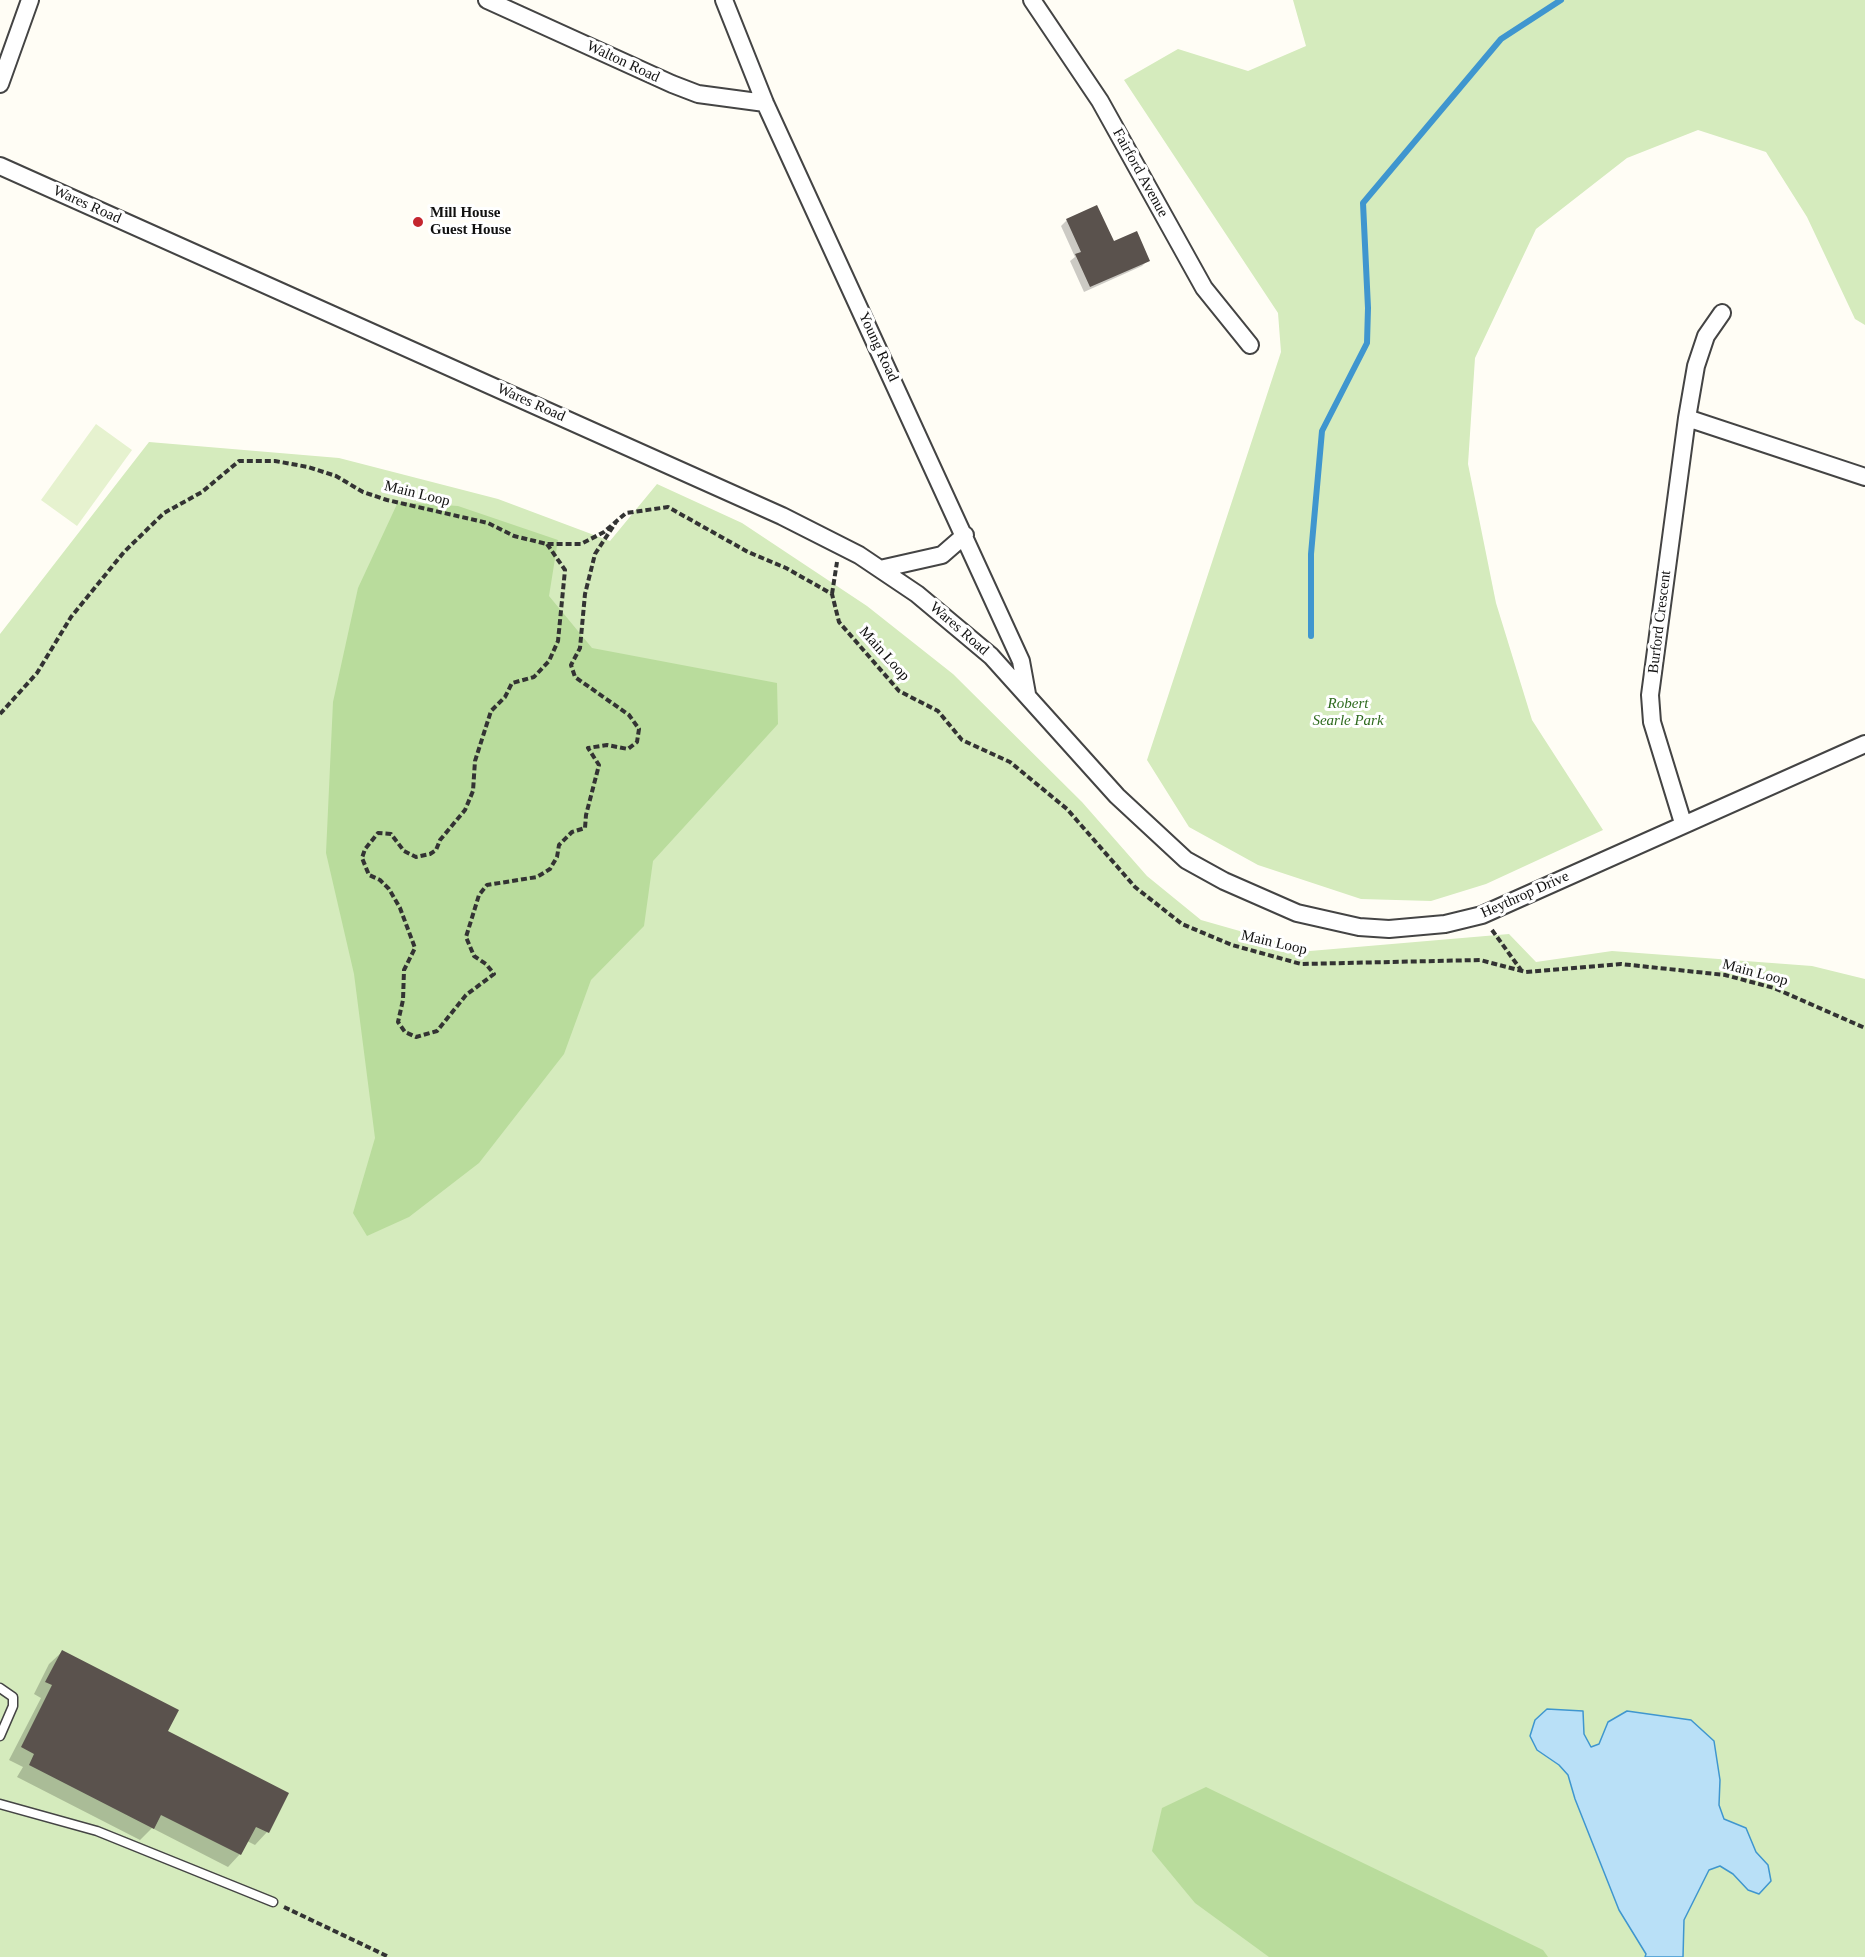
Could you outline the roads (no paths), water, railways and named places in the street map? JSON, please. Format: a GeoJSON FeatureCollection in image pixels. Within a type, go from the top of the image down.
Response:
{"type":"FeatureCollection","features":[{"type":"Feature","properties":{"kind":"street"},"geometry":{"type":"LineString","coordinates":[[0,84],[30,0]]}},
{"type":"Feature","properties":{"kind":"street","name":"Walton Road"},"geometry":{"type":"LineString","coordinates":[[487,0],[672,84],[706,95],[765,103]]}},
{"type":"Feature","properties":{"kind":"street","name":"Young Road"},"geometry":{"type":"LineString","coordinates":[[724,0],[765,103],[1021,661],[1028,695]]}},
{"type":"Feature","properties":{"kind":"street","name":"Fairford Avenue"},"geometry":{"type":"LineString","coordinates":[[1032,0],[1100,101],[1204,288],[1250,345]]}},
{"type":"Feature","properties":{"kind":"street","name":"Wares Road"},"geometry":{"type":"LineString","coordinates":[[0,166],[782,516],[840,545],[917,594],[956,625],[991,656],[1028,695]]}},
{"type":"Feature","properties":{"kind":"street","name":"Burford Crescent"},"geometry":{"type":"LineString","coordinates":[[1683,823],[1652,722],[1650,695],[1695,366],[1706,336],[1722,313]]}},
{"type":"Feature","properties":{"kind":"street"},"geometry":{"type":"LineString","coordinates":[[1687,418],[1865,477]]}},
{"type":"Feature","properties":{"kind":"street"},"geometry":{"type":"LineString","coordinates":[[880,569],[942,555],[965,535]]}},
{"type":"Feature","properties":{"kind":"street","name":"Heythrop Drive"},"geometry":{"type":"LineString","coordinates":[[1028,695],[1117,796],[1186,860],[1224,881],[1297,913],[1359,927],[1408,928],[1445,924],[1482,915],[1683,823],[1865,744]]}},
{"type":"Feature","properties":{"kind":"lane"},"geometry":{"type":"LineString","coordinates":[[0,1688],[13,1697],[13,1706],[0,1736]]}},
{"type":"Feature","properties":{"kind":"lane"},"geometry":{"type":"LineString","coordinates":[[0,1804],[96,1831],[273,1902]]}},
{"type":"Feature","properties":{"kind":"water"},"geometry":{"type":"Polygon","coordinates":[[[1547,1709],[1583,1711],[1584,1734],[1591,1747],[1599,1744],[1608,1722],[1627,1711],[1691,1720],[1714,1741],[1720,1780],[1719,1805],[1724,1819],[1746,1828],[1756,1852],[1768,1865],[1771,1881],[1759,1894],[1748,1890],[1733,1874],[1720,1866],[1709,1870],[1684,1920],[1683,1957],[1645,1957],[1646,1954],[1619,1910],[1575,1799],[1568,1775],[1559,1765],[1537,1750],[1530,1736],[1535,1720],[1547,1709]]]}},
{"type":"Feature","properties":{"kind":"waterway"},"geometry":{"type":"LineString","coordinates":[[1311,636],[1311,554],[1322,431],[1367,343],[1368,308],[1363,203],[1501,39],[1561,0]]}},
{"type":"Feature","properties":{"kind":"place","name":"Mill House Guest House"},"geometry":{"type":"Point","coordinates":[418,222]}},
{"type":"Feature","properties":{"kind":"park label","name":"Robert Searle Park"},"geometry":{"type":"Point","coordinates":[1348,712]}}]}
